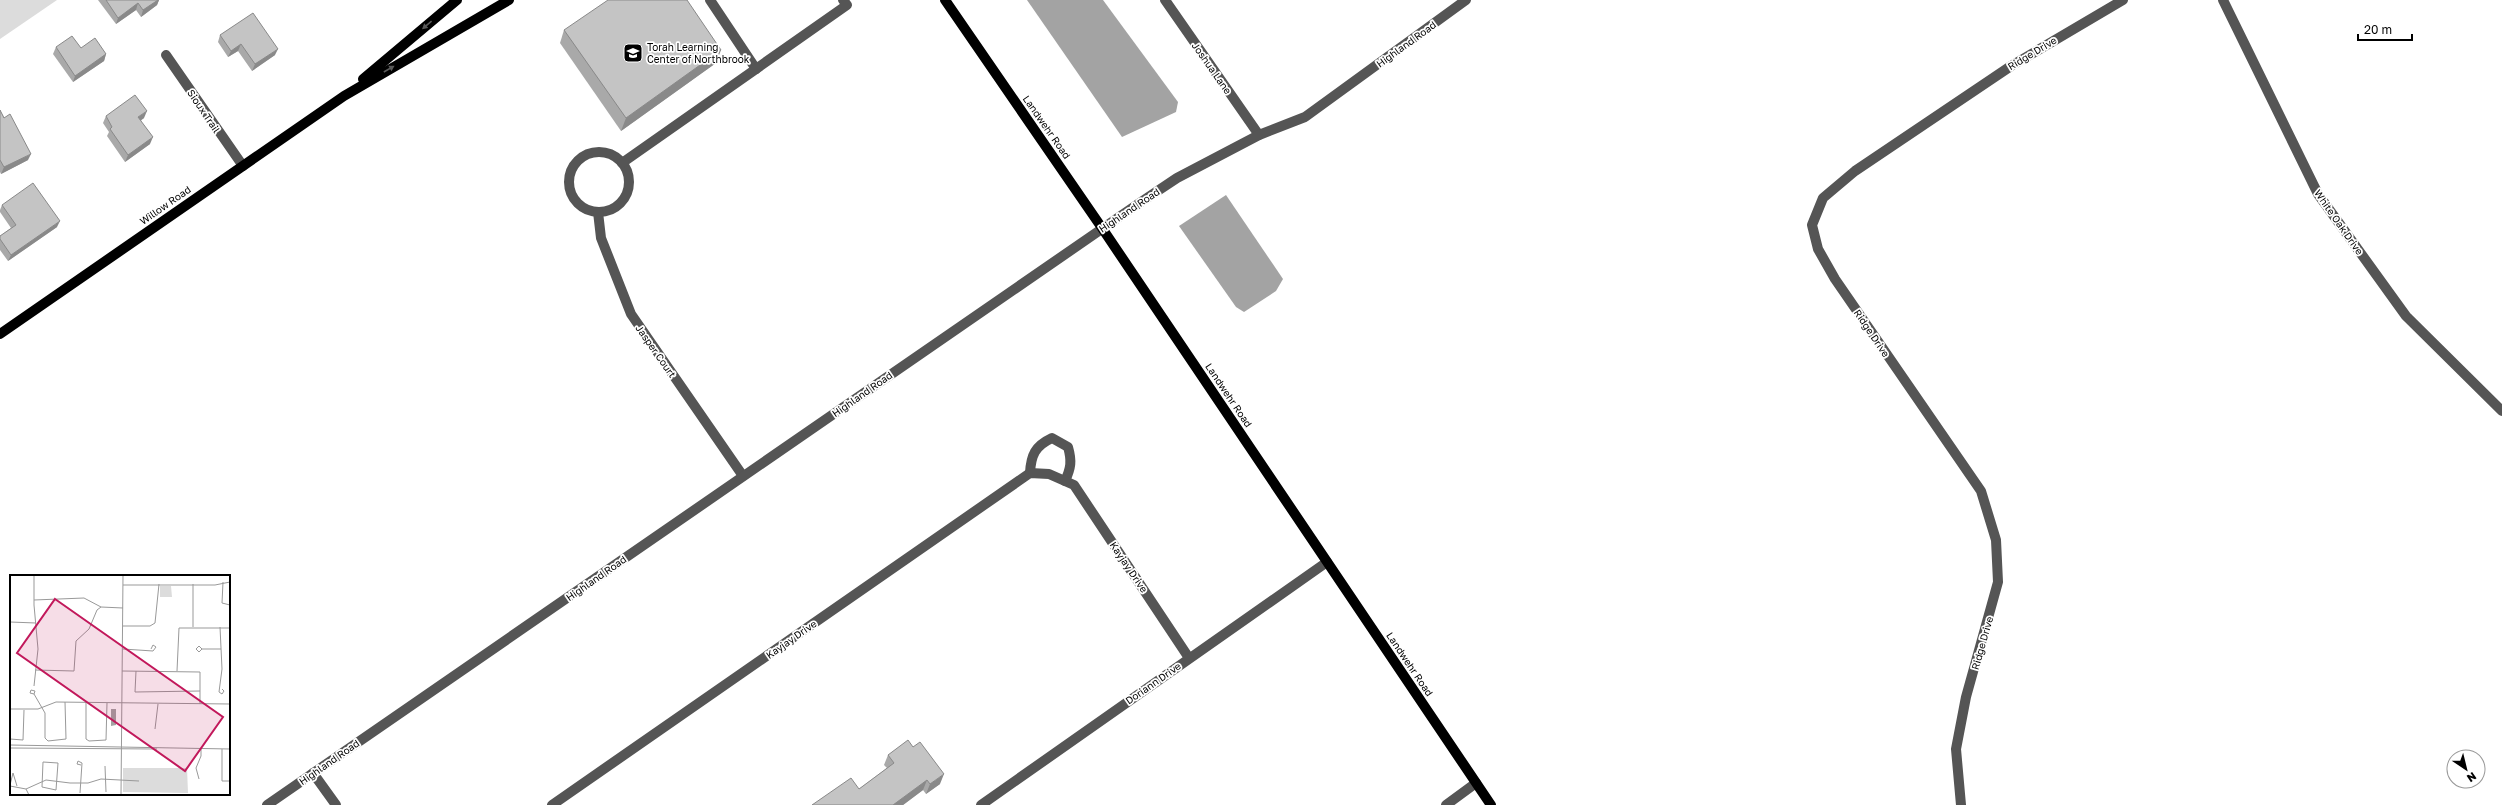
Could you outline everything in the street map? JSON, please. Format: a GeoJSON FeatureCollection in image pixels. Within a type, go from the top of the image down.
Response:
{"type":"FeatureCollection","features":[{"type":"Feature","properties":{"kind":"main road","name":"Willow Road"},"geometry":{"type":"LineString","coordinates":[[344,96],[457,0]]}},
{"type":"Feature","properties":{"kind":"main road","name":"Willow Road"},"geometry":{"type":"LineString","coordinates":[[0,334],[344,96],[510,0]]}},
{"type":"Feature","properties":{"kind":"main road","name":"Landwehr Road"},"geometry":{"type":"LineString","coordinates":[[945,0],[1102,228],[1491,805]]}},
{"type":"Feature","properties":{"kind":"street"},"geometry":{"type":"LineString","coordinates":[[710,0],[756,69]]}},
{"type":"Feature","properties":{"kind":"street"},"geometry":{"type":"LineString","coordinates":[[622,163],[847,5],[843,0]]}},
{"type":"Feature","properties":{"kind":"street","name":"Joshua Lane"},"geometry":{"type":"LineString","coordinates":[[1165,0],[1259,135]]}},
{"type":"Feature","properties":{"kind":"street","name":"Highland Road"},"geometry":{"type":"LineString","coordinates":[[267,805],[1102,228],[1177,178],[1259,135],[1305,117],[1466,0]]}},
{"type":"Feature","properties":{"kind":"street","name":"Ridge Drive"},"geometry":{"type":"LineString","coordinates":[[1961,805],[1956,749],[1966,697],[1998,582],[1996,540],[1981,491],[1835,279],[1818,249],[1812,225],[1823,198],[1855,171],[2011,66],[2123,0]]}},
{"type":"Feature","properties":{"kind":"street","name":"White Oak Drive"},"geometry":{"type":"LineString","coordinates":[[2223,0],[2318,194],[2406,316],[2502,411]]}},
{"type":"Feature","properties":{"kind":"street","name":"Sioux Trail"},"geometry":{"type":"LineString","coordinates":[[166,55],[243,166]]}},
{"type":"Feature","properties":{"kind":"street"},"geometry":{"type":"LineString","coordinates":[[595,153],[605,153],[622,163],[629,178],[626,195],[615,208],[598,212],[584,208],[574,198],[570,189],[572,170],[582,158],[595,153]]}},
{"type":"Feature","properties":{"kind":"street","name":"Jasper Court"},"geometry":{"type":"LineString","coordinates":[[598,212],[601,238],[630,314],[743,476]]}},
{"type":"Feature","properties":{"kind":"street"},"geometry":{"type":"LineString","coordinates":[[1030,473],[1031,458],[1035,449],[1052,438],[1068,447],[1072,468],[1065,481]]}},
{"type":"Feature","properties":{"kind":"street","name":"Kayjay Drive"},"geometry":{"type":"LineString","coordinates":[[552,805],[1030,473],[1049,474],[1074,485],[1189,658]]}},
{"type":"Feature","properties":{"kind":"street","name":"Doriann Drive"},"geometry":{"type":"LineString","coordinates":[[981,805],[1327,562]]}},
{"type":"Feature","properties":{"kind":"street"},"geometry":{"type":"LineString","coordinates":[[314,773],[336,805]]}},
{"type":"Feature","properties":{"kind":"street"},"geometry":{"type":"LineString","coordinates":[[1446,805],[1476,783]]}},
{"type":"Feature","properties":{"kind":"shaded area"},"geometry":{"type":"Polygon","coordinates":[[[0,0],[57,0],[0,39],[0,0]]]}},
{"type":"Feature","properties":{"kind":"shaded area"},"geometry":{"type":"Polygon","coordinates":[[[1027,0],[1103,0],[1178,102],[1176,112],[1122,137],[1027,0]]]}},
{"type":"Feature","properties":{"kind":"shaded area"},"geometry":{"type":"Polygon","coordinates":[[[1226,195],[1283,279],[1276,291],[1244,312],[1236,307],[1179,226],[1226,195]]]}},
{"type":"Feature","properties":{"kind":"building"},"geometry":{"type":"Polygon","coordinates":[[[106,0],[158,0],[143,10],[138,3],[118,18],[106,0]]]}},
{"type":"Feature","properties":{"kind":"building"},"geometry":{"type":"Polygon","coordinates":[[[608,0],[687,0],[721,50],[626,118],[564,30],[608,0]]]}},
{"type":"Feature","properties":{"kind":"building"},"geometry":{"type":"Polygon","coordinates":[[[253,13],[278,49],[255,64],[241,44],[231,51],[220,35],[253,13]]]}},
{"type":"Feature","properties":{"kind":"building"},"geometry":{"type":"Polygon","coordinates":[[[72,36],[81,48],[95,38],[106,54],[75,76],[56,47],[72,36]]]}},
{"type":"Feature","properties":{"kind":"building"},"geometry":{"type":"Polygon","coordinates":[[[135,95],[147,111],[138,117],[153,137],[128,155],[110,129],[112,127],[106,116],[135,95]]]}},
{"type":"Feature","properties":{"kind":"building"},"geometry":{"type":"Polygon","coordinates":[[[0,110],[4,118],[10,114],[31,154],[4,167],[0,160],[0,110]]]}},
{"type":"Feature","properties":{"kind":"building"},"geometry":{"type":"Polygon","coordinates":[[[33,183],[60,221],[11,255],[0,239],[0,236],[16,225],[2,205],[33,183]]]}},
{"type":"Feature","properties":{"kind":"building"},"geometry":{"type":"Polygon","coordinates":[[[908,740],[913,747],[920,742],[944,774],[930,784],[927,780],[893,805],[812,805],[851,778],[859,789],[894,763],[888,755],[908,740]]]}},
{"type":"Feature","properties":{"kind":"place","name":"Torah Learning Center of Northbrook"},"geometry":{"type":"Point","coordinates":[633,53]}}]}
